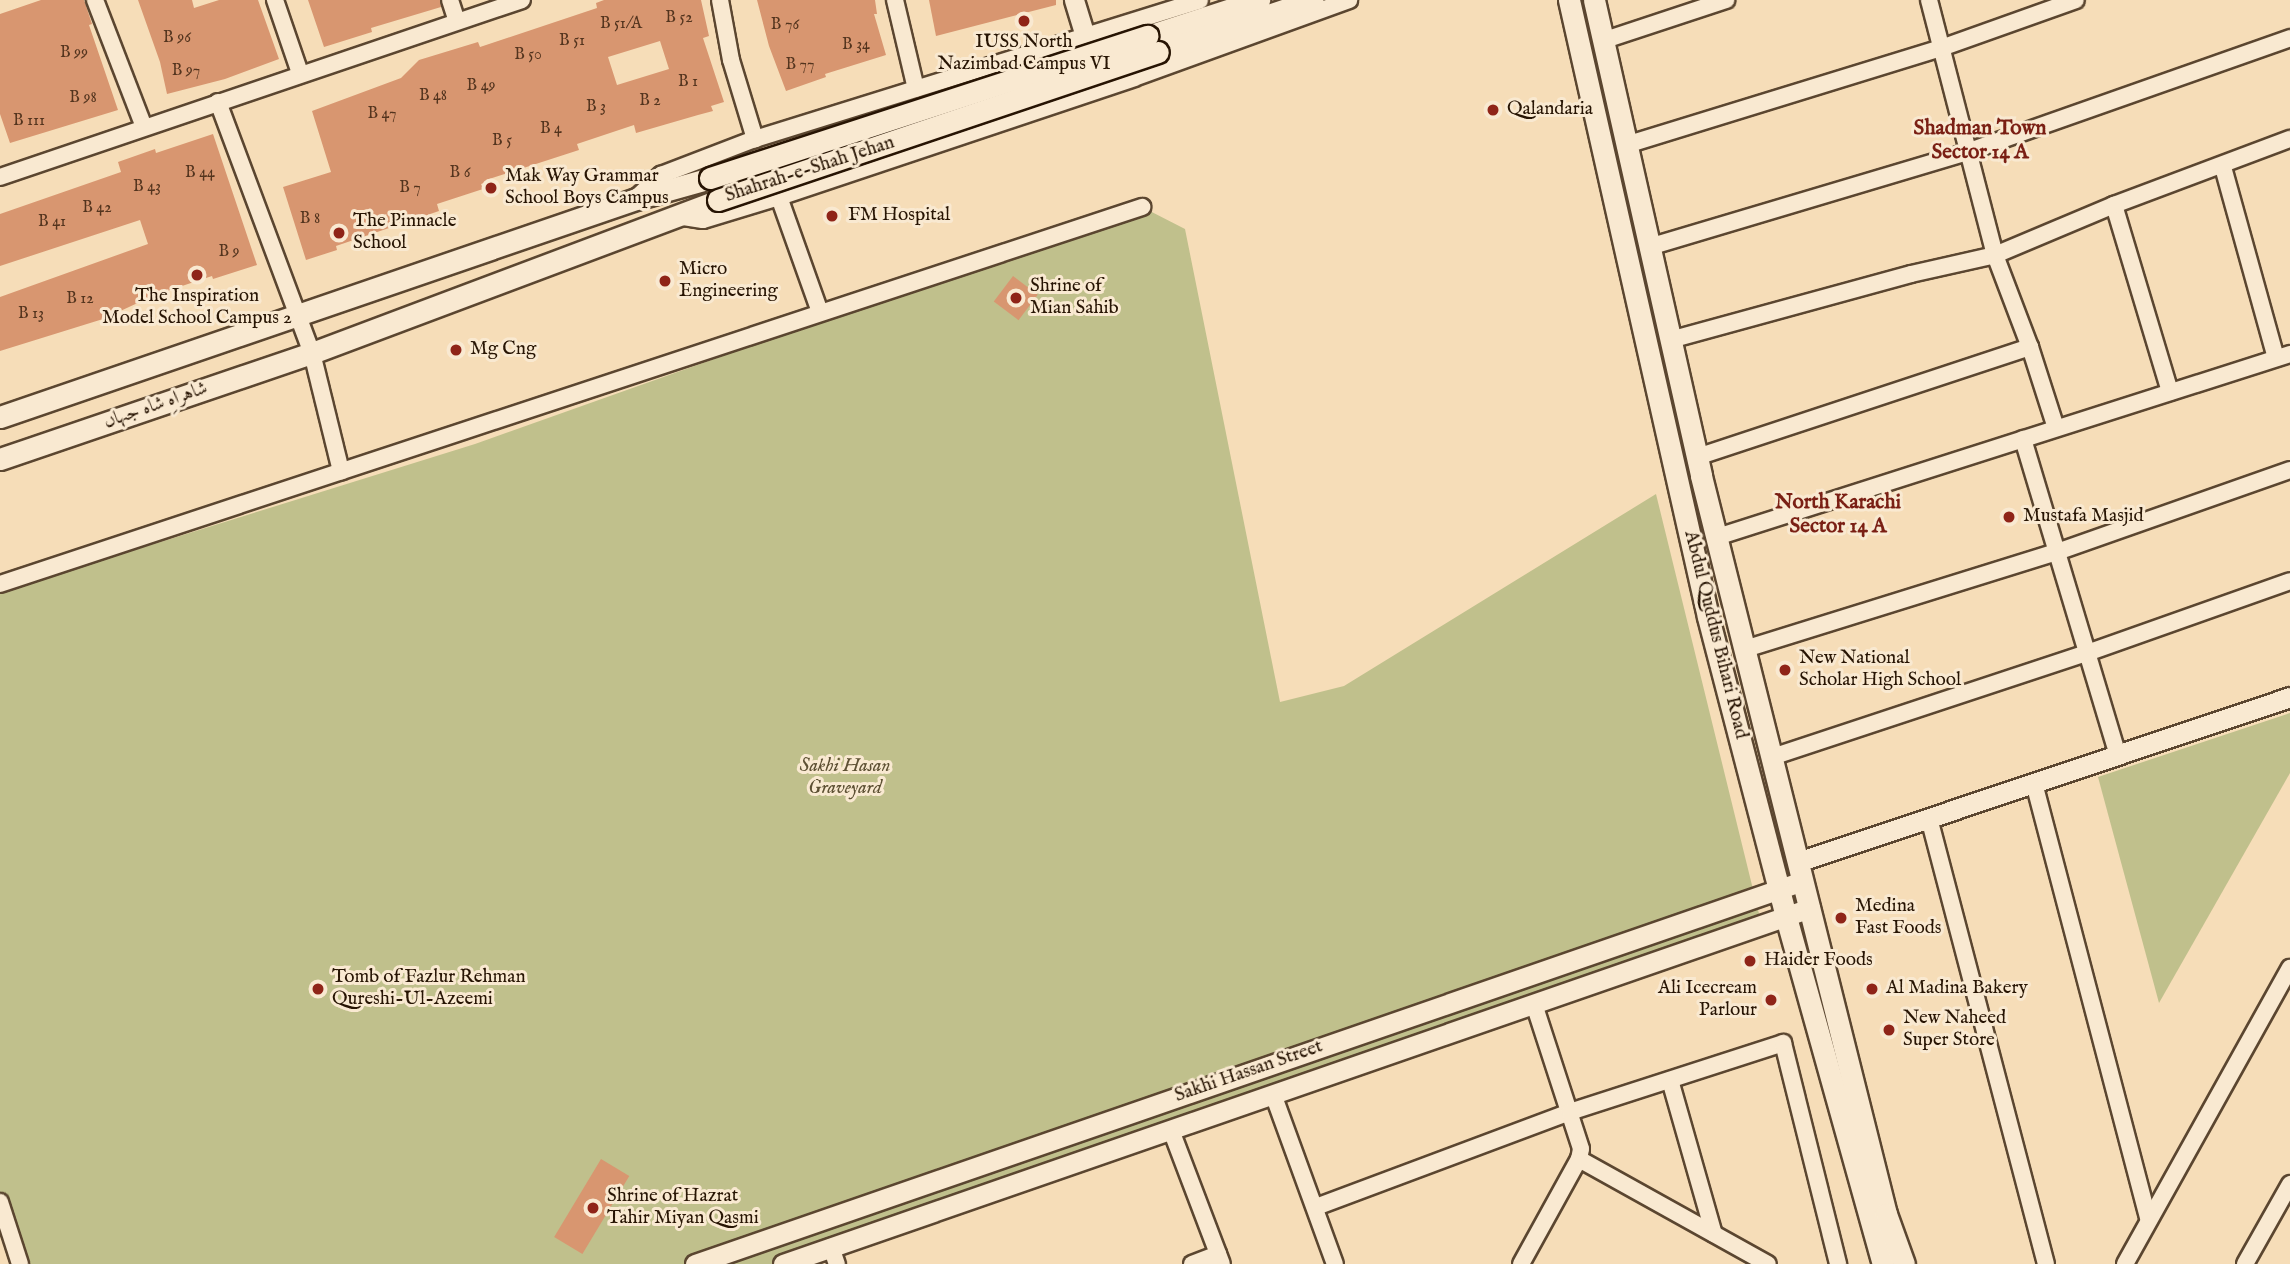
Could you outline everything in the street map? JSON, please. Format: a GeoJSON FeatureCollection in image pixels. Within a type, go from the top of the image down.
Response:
{"type":"FeatureCollection","features":[{"type":"Feature","properties":{"kind":"main road","name":"Shahrah-e-Shah Jehan"},"geometry":{"type":"LineString","coordinates":[[299,315],[636,199],[710,178],[1259,0]]}},
{"type":"Feature","properties":{"kind":"main road","name":"Shahrah-e-Shah Jehan"},"geometry":{"type":"LineString","coordinates":[[312,353],[718,200],[1313,0]]}},
{"type":"Feature","properties":{"kind":"main road","name":"Abdul Quddus Bihari Road"},"geometry":{"type":"LineString","coordinates":[[1569,0],[1708,617],[1786,917],[1883,1264]]}},
{"type":"Feature","properties":{"kind":"main road","name":"Abdul Quddus Bihari Road"},"geometry":{"type":"LineString","coordinates":[[1594,0],[1697,457],[1886,1214],[1904,1264]]}},
{"type":"Feature","properties":{"kind":"main road","name":"شاہراہِ شاہ جہاں"},"geometry":{"type":"LineString","coordinates":[[0,417],[299,315]]}},
{"type":"Feature","properties":{"kind":"main road","name":"شاہراہِ شاہ جہاں"},"geometry":{"type":"LineString","coordinates":[[0,459],[312,353]]}},
{"type":"Feature","properties":{"kind":"street"},"geometry":{"type":"LineString","coordinates":[[95,0],[144,128]]}},
{"type":"Feature","properties":{"kind":"street"},"geometry":{"type":"LineString","coordinates":[[275,0],[300,73]]}},
{"type":"Feature","properties":{"kind":"street"},"geometry":{"type":"LineString","coordinates":[[450,0],[457,21]]}},
{"type":"Feature","properties":{"kind":"street"},"geometry":{"type":"LineString","coordinates":[[0,177],[300,73],[522,0]]}},
{"type":"Feature","properties":{"kind":"street"},"geometry":{"type":"LineString","coordinates":[[720,0],[731,60],[755,139]]}},
{"type":"Feature","properties":{"kind":"street"},"geometry":{"type":"LineString","coordinates":[[895,0],[916,89]]}},
{"type":"Feature","properties":{"kind":"street"},"geometry":{"type":"LineString","coordinates":[[1074,0],[1085,34]]}},
{"type":"Feature","properties":{"kind":"street"},"geometry":{"type":"LineString","coordinates":[[636,199],[661,175],[755,139],[1200,0]]}},
{"type":"Feature","properties":{"kind":"street"},"geometry":{"type":"LineString","coordinates":[[674,216],[703,220],[779,197],[1134,78],[1349,0]]}},
{"type":"Feature","properties":{"kind":"street"},"geometry":{"type":"LineString","coordinates":[[1602,41],[1726,0]]}},
{"type":"Feature","properties":{"kind":"street"},"geometry":{"type":"LineString","coordinates":[[1929,0],[1995,255],[2030,347],[2056,428]]}},
{"type":"Feature","properties":{"kind":"street"},"geometry":{"type":"LineString","coordinates":[[1626,145],[1941,48],[2076,0]]}},
{"type":"Feature","properties":{"kind":"street"},"geometry":{"type":"LineString","coordinates":[[1118,27],[1134,78]]}},
{"type":"Feature","properties":{"kind":"street"},"geometry":{"type":"LineString","coordinates":[[1649,247],[1967,152],[2290,38]]}},
{"type":"Feature","properties":{"kind":"street"},"geometry":{"type":"LineString","coordinates":[[218,102],[312,353],[341,471]]}},
{"type":"Feature","properties":{"kind":"street"},"geometry":{"type":"LineString","coordinates":[[1670,340],[1911,274],[1995,255],[2114,205],[2223,167],[2290,139]]}},
{"type":"Feature","properties":{"kind":"street"},"geometry":{"type":"LineString","coordinates":[[1717,537],[2283,356],[2223,167]]}},
{"type":"Feature","properties":{"kind":"street"},"geometry":{"type":"LineString","coordinates":[[779,197],[820,312]]}},
{"type":"Feature","properties":{"kind":"street"},"geometry":{"type":"LineString","coordinates":[[2114,205],[2170,391]]}},
{"type":"Feature","properties":{"kind":"street"},"geometry":{"type":"LineString","coordinates":[[0,584],[1142,207]]}},
{"type":"Feature","properties":{"kind":"street"},"geometry":{"type":"LineString","coordinates":[[1697,457],[2030,347]]}},
{"type":"Feature","properties":{"kind":"street"},"geometry":{"type":"LineString","coordinates":[[2023,439],[2118,755]]}},
{"type":"Feature","properties":{"kind":"street"},"geometry":{"type":"LineString","coordinates":[[1745,649],[2057,552],[2290,470]]}},
{"type":"Feature","properties":{"kind":"street"},"geometry":{"type":"LineString","coordinates":[[1772,757],[2087,653],[2290,581]]}},
{"type":"Feature","properties":{"kind":"street","name":"Sakhi Hassan Street"},"geometry":{"type":"LineString","coordinates":[[695,1264],[1779,889],[1801,872],[1929,818],[2290,697]]}},
{"type":"Feature","properties":{"kind":"street"},"geometry":{"type":"LineString","coordinates":[[2034,783],[2149,1220]]}},
{"type":"Feature","properties":{"kind":"street"},"geometry":{"type":"LineString","coordinates":[[1929,818],[2046,1264]]}},
{"type":"Feature","properties":{"kind":"street","name":"Sakhi Hassan Street"},"geometry":{"type":"LineString","coordinates":[[783,1264],[834,1256],[1171,1130],[1810,908]]}},
{"type":"Feature","properties":{"kind":"street"},"geometry":{"type":"LineString","coordinates":[[2125,1264],[2290,968]]}},
{"type":"Feature","properties":{"kind":"street"},"geometry":{"type":"LineString","coordinates":[[1529,1261],[1581,1149],[1534,1004]]}},
{"type":"Feature","properties":{"kind":"street"},"geometry":{"type":"LineString","coordinates":[[1316,1207],[1570,1112],[1783,1044],[1838,1264]]}},
{"type":"Feature","properties":{"kind":"street"},"geometry":{"type":"LineString","coordinates":[[1670,1080],[1714,1234]]}},
{"type":"Feature","properties":{"kind":"street"},"geometry":{"type":"LineString","coordinates":[[1273,1094],[1335,1264]]}},
{"type":"Feature","properties":{"kind":"street"},"geometry":{"type":"LineString","coordinates":[[1171,1130],[1220,1259],[1192,1264]]}},
{"type":"Feature","properties":{"kind":"street"},"geometry":{"type":"LineString","coordinates":[[1579,1158],[1768,1264]]}},
{"type":"Feature","properties":{"kind":"street"},"geometry":{"type":"LineString","coordinates":[[2245,1264],[2290,1184]]}},
{"type":"Feature","properties":{"kind":"street"},"geometry":{"type":"LineString","coordinates":[[0,1202],[20,1264]]}},
{"type":"Feature","properties":{"kind":"green space","name":"Sakhi Hasan Graveyard"},"geometry":{"type":"Polygon","coordinates":[[[1142,207],[1185,229],[1280,702],[1344,686],[1656,494],[1762,926],[784,1264],[20,1264],[0,1201],[0,592],[475,444],[1142,207]]]}},
{"type":"Feature","properties":{"kind":"green space"},"geometry":{"type":"Polygon","coordinates":[[[2290,713],[2290,773],[2159,1003],[2098,777],[2290,713]]]}},
{"type":"Feature","properties":{"kind":"building"},"geometry":{"type":"Polygon","coordinates":[[[41,0],[84,0],[92,24],[89,25],[118,110],[10,143],[0,114],[0,14],[41,0]]]}},
{"type":"Feature","properties":{"kind":"building"},"geometry":{"type":"Polygon","coordinates":[[[138,0],[192,0],[194,8],[219,0],[258,0],[279,59],[225,79],[167,94],[160,62],[138,0]]]}},
{"type":"Feature","properties":{"kind":"building"},"geometry":{"type":"Polygon","coordinates":[[[308,0],[440,0],[441,7],[371,28],[372,32],[324,47],[308,0]]]}},
{"type":"Feature","properties":{"kind":"building"},"geometry":{"type":"Polygon","coordinates":[[[604,0],[701,0],[709,36],[703,38],[724,102],[711,106],[713,111],[636,133],[634,125],[577,144],[579,150],[486,180],[487,182],[481,184],[483,189],[437,204],[439,211],[336,246],[337,250],[306,260],[283,187],[331,172],[312,111],[401,78],[419,60],[478,42],[480,47],[597,8],[596,3],[604,0]],[[660,41],[608,57],[617,85],[669,69],[660,41]]]}},
{"type":"Feature","properties":{"kind":"building"},"geometry":{"type":"Polygon","coordinates":[[[757,0],[875,0],[877,14],[874,14],[886,55],[825,74],[826,77],[786,91],[769,46],[757,0]]]}},
{"type":"Feature","properties":{"kind":"building"},"geometry":{"type":"Polygon","coordinates":[[[929,0],[1056,0],[1056,5],[936,36],[929,0]]]}},
{"type":"Feature","properties":{"kind":"building"},"geometry":{"type":"Polygon","coordinates":[[[213,134],[257,265],[213,279],[212,276],[155,295],[103,319],[0,351],[0,297],[148,244],[140,220],[0,266],[0,214],[121,172],[118,162],[155,149],[156,153],[213,134]]]}},
{"type":"Feature","properties":{"kind":"building","name":"Shrine of Mian Sahib"},"geometry":{"type":"Polygon","coordinates":[[[1013,276],[1038,295],[1018,320],[994,302],[1013,276]]]}},
{"type":"Feature","properties":{"kind":"building","name":"Shrine of Hazrat Tahir Miyan Qasmi"},"geometry":{"type":"Polygon","coordinates":[[[601,1159],[629,1176],[582,1254],[554,1237],[601,1159]]]}},
{"type":"Feature","properties":{"kind":"place","name":"IUSS North Nazimbad Campus VI"},"geometry":{"type":"Point","coordinates":[1024,21]}},
{"type":"Feature","properties":{"kind":"place","name":"Qalandaria"},"geometry":{"type":"Point","coordinates":[1493,110]}},
{"type":"Feature","properties":{"kind":"place","name":"Mak Way Grammar School Boys Campus"},"geometry":{"type":"Point","coordinates":[491,188]}},
{"type":"Feature","properties":{"kind":"place","name":"FM Hospital"},"geometry":{"type":"Point","coordinates":[832,216]}},
{"type":"Feature","properties":{"kind":"place","name":"The Pinnacle School"},"geometry":{"type":"Point","coordinates":[339,233]}},
{"type":"Feature","properties":{"kind":"place","name":"The Inspiration Model School Campus 2"},"geometry":{"type":"Point","coordinates":[197,275]}},
{"type":"Feature","properties":{"kind":"place","name":"Micro Engineering"},"geometry":{"type":"Point","coordinates":[665,281]}},
{"type":"Feature","properties":{"kind":"place","name":"Shrine of Mian Sahib"},"geometry":{"type":"Point","coordinates":[1016,298]}},
{"type":"Feature","properties":{"kind":"place","name":"Mg Cng"},"geometry":{"type":"Point","coordinates":[456,350]}},
{"type":"Feature","properties":{"kind":"place","name":"Mustafa Masjid"},"geometry":{"type":"Point","coordinates":[2009,517]}},
{"type":"Feature","properties":{"kind":"place","name":"New National Scholar High School"},"geometry":{"type":"Point","coordinates":[1785,670]}},
{"type":"Feature","properties":{"kind":"place","name":"Medina Fast Foods"},"geometry":{"type":"Point","coordinates":[1841,918]}},
{"type":"Feature","properties":{"kind":"place","name":"Haider Foods"},"geometry":{"type":"Point","coordinates":[1750,961]}},
{"type":"Feature","properties":{"kind":"place","name":"Tomb of Fazlur Rehman Qureshi-Ul-Azeemi"},"geometry":{"type":"Point","coordinates":[318,989]}},
{"type":"Feature","properties":{"kind":"place","name":"Al Madina Bakery"},"geometry":{"type":"Point","coordinates":[1872,989]}},
{"type":"Feature","properties":{"kind":"place","name":"Ali Icecream Parlour"},"geometry":{"type":"Point","coordinates":[1771,1000]}},
{"type":"Feature","properties":{"kind":"place","name":"New Naheed Super Store"},"geometry":{"type":"Point","coordinates":[1889,1030]}},
{"type":"Feature","properties":{"kind":"place","name":"Shrine of Hazrat Tahir Miyan Qasmi"},"geometry":{"type":"Point","coordinates":[593,1208]}},
{"type":"Feature","properties":{"kind":"district","name":"Shadman Town Sector 14 A"},"geometry":{"type":"Point","coordinates":[1980,141]}},
{"type":"Feature","properties":{"kind":"district","name":"North Karachi Sector 14 A"},"geometry":{"type":"Point","coordinates":[1838,515]}}]}
